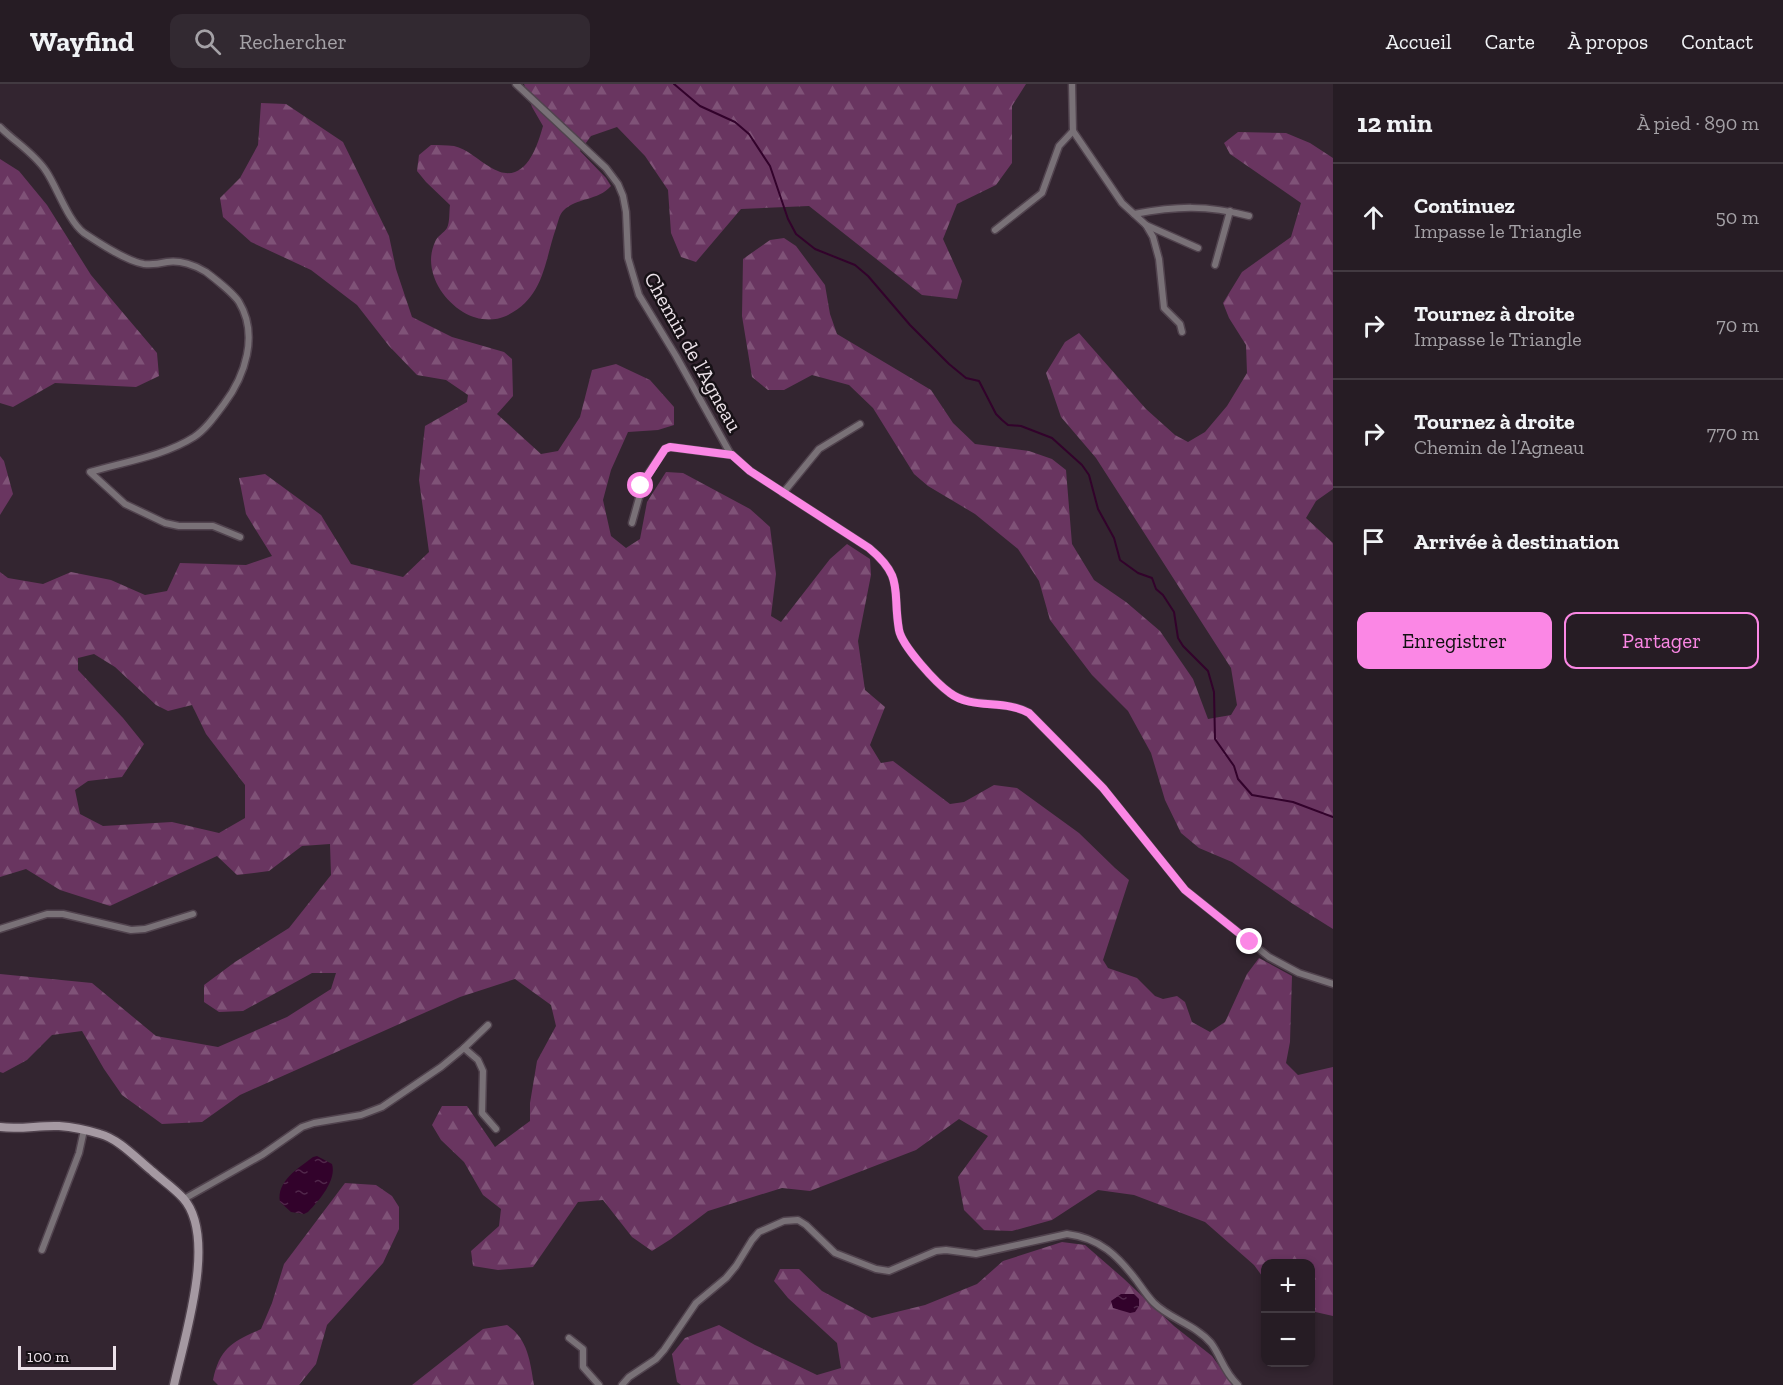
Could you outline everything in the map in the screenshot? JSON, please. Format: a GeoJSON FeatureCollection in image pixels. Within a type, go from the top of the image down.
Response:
{"type":"FeatureCollection","features":[{"type":"Feature","properties":{"kind":"main road"},"geometry":{"type":"LineString","coordinates":[[0,1127],[14,1129],[59,1126],[103,1134],[126,1149],[184,1199],[195,1220],[199,1244],[199,1264],[196,1289],[174,1385]]}},
{"type":"Feature","properties":{"kind":"street","name":"Chemin de l’Agneau"},"geometry":{"type":"LineString","coordinates":[[516,84],[606,168],[618,184],[626,212],[628,258],[639,295],[732,455],[750,471],[869,548],[885,562],[896,584],[899,629],[904,643],[943,688],[962,699],[1015,707],[1029,713],[1103,788],[1185,890],[1269,957],[1299,972],[1333,984]]}},
{"type":"Feature","properties":{"kind":"street"},"geometry":{"type":"LineString","coordinates":[[1072,84],[1073,131],[1122,203],[1146,225],[1153,237],[1159,259],[1164,308],[1180,324],[1182,332]]}},
{"type":"Feature","properties":{"kind":"street"},"geometry":{"type":"LineString","coordinates":[[0,127],[38,160],[81,231],[109,248],[141,263],[155,265],[175,261],[191,264],[206,272],[239,301],[246,319],[250,349],[236,388],[213,419],[196,436],[174,448],[90,472],[125,504],[165,523],[213,525],[240,537]]}},
{"type":"Feature","properties":{"kind":"street"},"geometry":{"type":"LineString","coordinates":[[995,230],[1042,193],[1059,146],[1073,131]]}},
{"type":"Feature","properties":{"kind":"street"},"geometry":{"type":"LineString","coordinates":[[1134,214],[1178,208],[1208,207],[1249,216]]}},
{"type":"Feature","properties":{"kind":"street"},"geometry":{"type":"LineString","coordinates":[[1215,265],[1230,211]]}},
{"type":"Feature","properties":{"kind":"street"},"geometry":{"type":"LineString","coordinates":[[1146,225],[1198,248]]}},
{"type":"Feature","properties":{"kind":"street"},"geometry":{"type":"LineString","coordinates":[[783,493],[822,446],[860,424]]}},
{"type":"Feature","properties":{"kind":"street"},"geometry":{"type":"LineString","coordinates":[[632,523],[644,480],[665,449],[670,447],[696,449],[732,455]]}},
{"type":"Feature","properties":{"kind":"street"},"geometry":{"type":"LineString","coordinates":[[0,929],[47,914],[63,914],[131,930],[145,929],[193,914]]}},
{"type":"Feature","properties":{"kind":"street"},"geometry":{"type":"LineString","coordinates":[[184,1199],[262,1155],[302,1127],[361,1115],[382,1107],[429,1076],[488,1025]]}},
{"type":"Feature","properties":{"kind":"street"},"geometry":{"type":"LineString","coordinates":[[464,1048],[481,1065],[483,1071],[482,1113],[496,1129]]}},
{"type":"Feature","properties":{"kind":"street"},"geometry":{"type":"LineString","coordinates":[[42,1250],[79,1154],[84,1130]]}},
{"type":"Feature","properties":{"kind":"street"},"geometry":{"type":"LineString","coordinates":[[622,1385],[629,1377],[656,1359],[696,1303],[726,1278],[759,1232],[790,1220],[798,1220],[806,1225],[835,1252],[876,1269],[890,1271],[936,1251],[976,1254],[1067,1234],[1083,1236],[1100,1243],[1121,1262],[1154,1303],[1211,1343],[1223,1367],[1238,1385]]}},
{"type":"Feature","properties":{"kind":"street"},"geometry":{"type":"LineString","coordinates":[[569,1338],[583,1348],[583,1367],[599,1385]]}},
{"type":"Feature","properties":{"kind":"green space"},"geometry":{"type":"Polygon","coordinates":[[[524,84],[1026,84],[1012,106],[1012,163],[996,185],[957,204],[943,239],[962,281],[957,299],[922,295],[809,206],[741,209],[696,262],[681,257],[671,233],[668,190],[645,156],[617,127],[591,136],[580,151],[611,186],[600,194],[575,203],[562,213],[541,278],[528,300],[506,316],[495,319],[479,318],[468,315],[455,306],[447,299],[436,282],[431,262],[432,252],[436,240],[448,226],[450,205],[417,171],[419,155],[431,145],[454,146],[501,172],[511,173],[519,170],[532,155],[543,126],[532,107],[524,84]]]}},
{"type":"Feature","properties":{"kind":"green space"},"geometry":{"type":"Polygon","coordinates":[[[261,103],[286,104],[343,142],[389,236],[396,269],[412,317],[452,337],[504,352],[512,359],[513,396],[497,414],[541,454],[558,451],[580,417],[592,370],[616,364],[650,380],[674,407],[674,425],[658,430],[628,432],[611,470],[603,500],[611,536],[626,548],[640,539],[647,502],[666,472],[683,473],[750,509],[770,527],[776,574],[771,616],[781,622],[830,559],[847,544],[870,559],[871,575],[858,641],[865,690],[885,707],[870,745],[881,763],[893,761],[950,804],[964,802],[994,785],[1017,788],[1079,833],[1129,880],[1103,960],[1108,968],[1137,978],[1155,996],[1163,999],[1177,996],[1185,1002],[1192,1022],[1210,1032],[1225,1022],[1247,974],[1259,958],[1292,976],[1290,1042],[1286,1063],[1298,1075],[1333,1067],[1333,1316],[1315,1312],[1315,1259],[1261,1259],[1261,1275],[1254,1265],[1205,1222],[1134,1195],[1098,1190],[1052,1220],[1012,1231],[984,1230],[964,1210],[958,1177],[988,1136],[959,1119],[916,1150],[810,1191],[782,1188],[708,1211],[652,1251],[632,1237],[603,1200],[578,1202],[533,1267],[498,1270],[473,1266],[471,1251],[499,1226],[501,1209],[483,1195],[464,1162],[441,1140],[432,1125],[442,1106],[467,1106],[495,1147],[530,1121],[530,1103],[537,1061],[556,1026],[551,1005],[515,979],[460,997],[240,1095],[202,1122],[162,1124],[122,1095],[82,1031],[52,1035],[27,1060],[3,1073],[0,1072],[0,974],[92,983],[156,1036],[218,1047],[287,1017],[331,989],[336,973],[312,973],[243,1011],[219,1012],[204,1002],[204,985],[235,962],[289,928],[331,875],[330,844],[302,846],[269,871],[237,875],[217,856],[110,906],[60,890],[26,869],[0,877],[0,572],[8,578],[43,584],[71,572],[111,580],[145,595],[167,591],[180,563],[246,565],[272,556],[246,514],[239,478],[265,474],[321,515],[351,564],[403,577],[429,552],[419,480],[425,426],[467,402],[468,395],[446,380],[417,375],[389,346],[357,305],[311,270],[251,242],[223,217],[220,198],[240,178],[258,145],[261,103]],[[94,654],[78,658],[78,670],[144,744],[122,777],[88,781],[75,790],[80,814],[103,826],[172,822],[219,833],[245,818],[245,785],[206,734],[192,705],[168,711],[156,705],[115,667],[94,654]]]}},
{"type":"Feature","properties":{"kind":"green space"},"geometry":{"type":"Polygon","coordinates":[[[1238,132],[1286,133],[1310,143],[1333,158],[1333,489],[1316,501],[1306,518],[1333,543],[1333,929],[1232,862],[1199,848],[1181,833],[1165,800],[1151,753],[1128,711],[1092,675],[1050,620],[1039,581],[1018,549],[975,514],[928,486],[914,474],[873,408],[849,385],[812,375],[784,390],[768,390],[752,377],[742,316],[743,259],[770,240],[784,238],[796,246],[825,285],[830,314],[837,334],[931,390],[953,423],[975,444],[1029,451],[1052,459],[1066,470],[1072,544],[1094,580],[1126,602],[1160,631],[1193,679],[1208,719],[1231,715],[1237,705],[1231,668],[1096,458],[1061,417],[1046,373],[1065,342],[1079,333],[1146,409],[1175,435],[1188,442],[1205,432],[1227,406],[1247,373],[1246,345],[1229,318],[1223,303],[1242,272],[1291,237],[1301,203],[1230,154],[1224,143],[1238,132]]]}},
{"type":"Feature","properties":{"kind":"green space"},"geometry":{"type":"Polygon","coordinates":[[[0,159],[19,171],[47,205],[91,275],[157,353],[159,376],[136,387],[55,383],[13,407],[0,403],[0,159]]]}},
{"type":"Feature","properties":{"kind":"green space"},"geometry":{"type":"Polygon","coordinates":[[[0,456],[4,461],[13,494],[0,515],[0,456]]]}},
{"type":"Feature","properties":{"kind":"green space"},"geometry":{"type":"Polygon","coordinates":[[[345,1183],[376,1185],[392,1196],[399,1207],[399,1229],[383,1263],[327,1325],[316,1364],[299,1385],[218,1385],[213,1380],[224,1353],[235,1342],[261,1329],[284,1264],[345,1183]]]}},
{"type":"Feature","properties":{"kind":"green space"},"geometry":{"type":"Polygon","coordinates":[[[1062,1242],[1085,1245],[1174,1326],[1212,1356],[1233,1385],[681,1385],[677,1382],[672,1354],[685,1338],[719,1325],[817,1375],[841,1368],[837,1343],[788,1298],[774,1281],[780,1269],[799,1269],[822,1291],[872,1318],[925,1305],[977,1284],[1003,1261],[1062,1242]]]}},
{"type":"Feature","properties":{"kind":"green space"},"geometry":{"type":"Polygon","coordinates":[[[507,1325],[524,1344],[534,1385],[412,1385],[483,1329],[507,1325]]]}},
{"type":"Feature","properties":{"kind":"water"},"geometry":{"type":"Polygon","coordinates":[[[317,1156],[332,1164],[330,1183],[308,1212],[304,1214],[291,1212],[280,1202],[280,1194],[285,1181],[317,1156]]]}},
{"type":"Feature","properties":{"kind":"water"},"geometry":{"type":"Polygon","coordinates":[[[1121,1294],[1134,1294],[1139,1299],[1139,1306],[1135,1312],[1130,1313],[1113,1308],[1111,1301],[1121,1294]]]}},
{"type":"Feature","properties":{"kind":"waterway"},"geometry":{"type":"LineString","coordinates":[[674,84],[700,106],[735,122],[749,134],[770,166],[788,219],[796,234],[815,249],[855,265],[868,276],[910,325],[949,364],[966,378],[979,381],[996,414],[1008,425],[1021,426],[1052,438],[1082,465],[1089,475],[1098,509],[1114,538],[1120,560],[1138,573],[1152,578],[1156,589],[1163,595],[1174,612],[1178,638],[1208,671],[1214,692],[1215,739],[1234,766],[1238,779],[1252,795],[1293,802],[1333,817]]}},
{"type":"Feature","properties":{"kind":"route"},"geometry":{"type":"LineString","coordinates":[[641,486],[665,449],[670,447],[732,455],[750,471],[869,548],[885,562],[896,584],[899,629],[904,643],[943,688],[955,697],[1015,707],[1029,713],[1103,788],[1185,890],[1250,942]]}}]}
